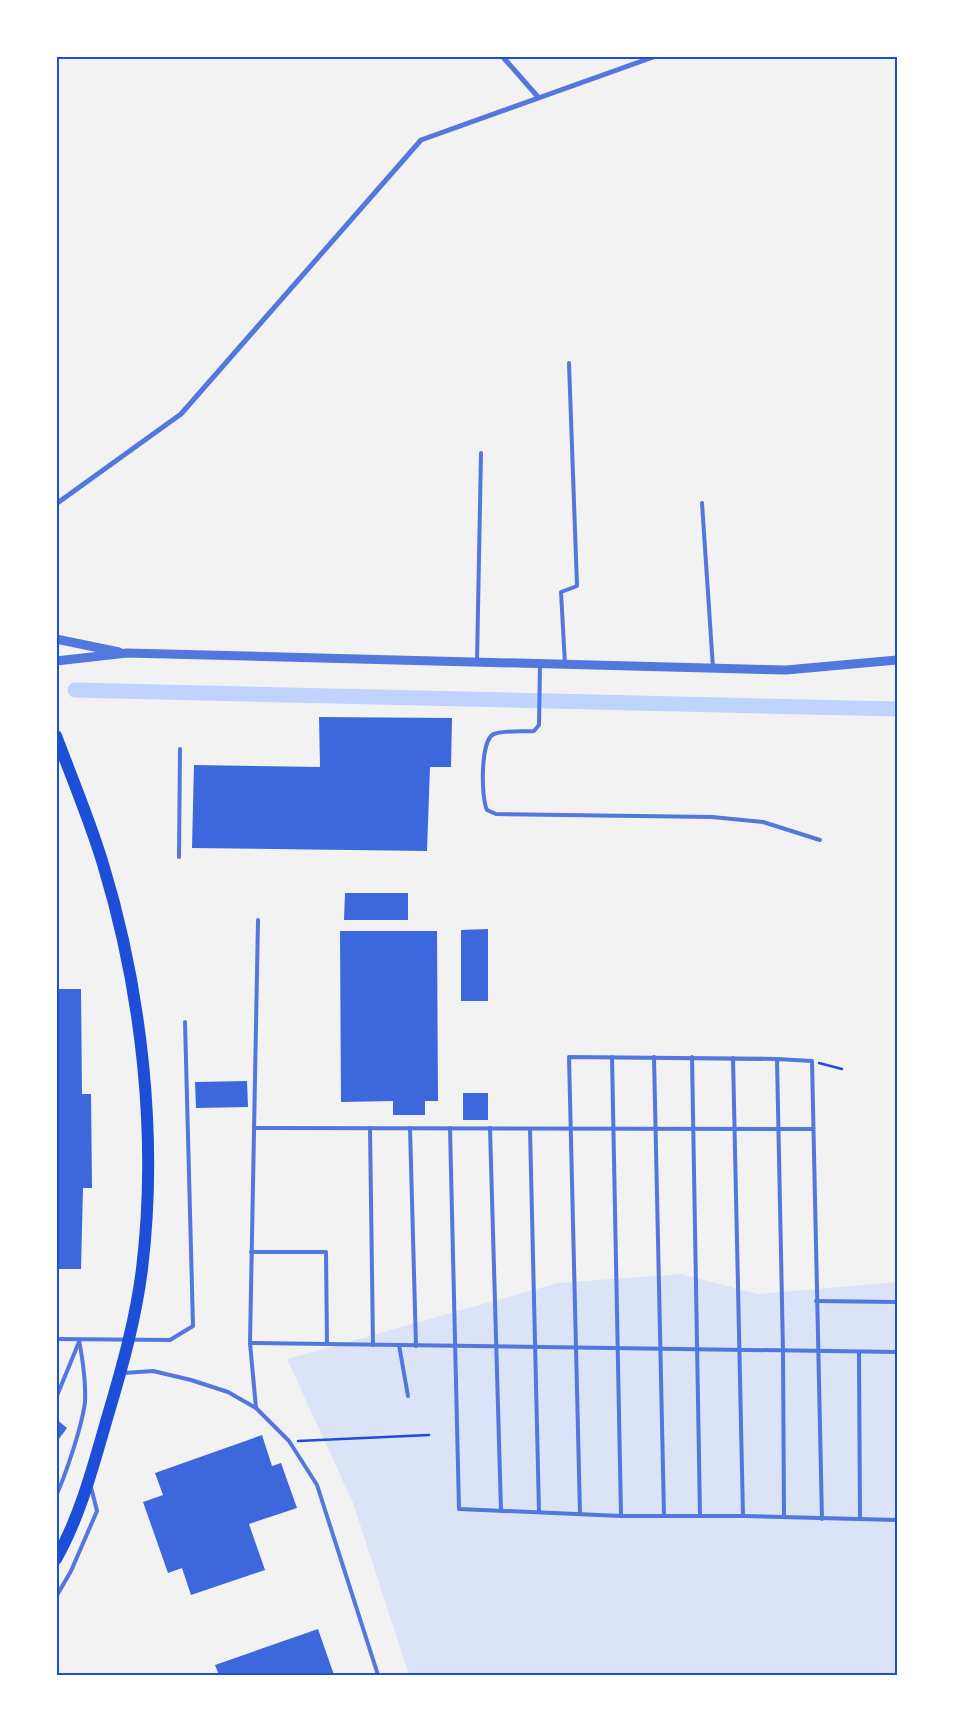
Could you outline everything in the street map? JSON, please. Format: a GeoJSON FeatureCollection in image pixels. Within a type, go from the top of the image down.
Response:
{"type":"FeatureCollection","features":[{"type":"Feature","properties":{"kind":"main road"},"geometry":{"type":"LineString","coordinates":[[56,736],[103,864],[134,994],[146,1104],[147,1194],[142,1271],[120,1373],[89,1480],[56,1559]]}},
{"type":"Feature","properties":{"kind":"street"},"geometry":{"type":"LineString","coordinates":[[502,56],[538,97]]}},
{"type":"Feature","properties":{"kind":"street"},"geometry":{"type":"LineString","coordinates":[[56,504],[182,414],[420,140],[656,56]]}},
{"type":"Feature","properties":{"kind":"street"},"geometry":{"type":"LineString","coordinates":[[56,640],[127,653]]}},
{"type":"Feature","properties":{"kind":"street"},"geometry":{"type":"LineString","coordinates":[[56,661],[127,653],[786,670],[897,660]]}},
{"type":"Feature","properties":{"kind":"lane"},"geometry":{"type":"LineString","coordinates":[[565,664],[561,592],[577,586],[569,363]]}},
{"type":"Feature","properties":{"kind":"lane"},"geometry":{"type":"LineString","coordinates":[[477,662],[481,453]]}},
{"type":"Feature","properties":{"kind":"lane"},"geometry":{"type":"LineString","coordinates":[[702,503],[713,668]]}},
{"type":"Feature","properties":{"kind":"lane"},"geometry":{"type":"LineString","coordinates":[[540,664],[539,725],[534,731],[493,734],[488,740],[484,766],[483,802],[487,810],[496,814],[712,817],[763,822],[820,840]]}},
{"type":"Feature","properties":{"kind":"lane"},"geometry":{"type":"LineString","coordinates":[[179,857],[180,749]]}},
{"type":"Feature","properties":{"kind":"lane"},"geometry":{"type":"LineString","coordinates":[[256,1408],[250,1344],[258,920]]}},
{"type":"Feature","properties":{"kind":"lane"},"geometry":{"type":"LineString","coordinates":[[56,1339],[170,1340],[193,1326],[185,1022]]}},
{"type":"Feature","properties":{"kind":"lane"},"geometry":{"type":"LineString","coordinates":[[580,1514],[573,1129],[569,1057],[733,1058],[812,1061],[822,1519]]}},
{"type":"Feature","properties":{"kind":"lane"},"geometry":{"type":"LineString","coordinates":[[612,1057],[621,1516]]}},
{"type":"Feature","properties":{"kind":"lane"},"geometry":{"type":"LineString","coordinates":[[654,1057],[664,1515]]}},
{"type":"Feature","properties":{"kind":"lane"},"geometry":{"type":"LineString","coordinates":[[692,1058],[700,1515]]}},
{"type":"Feature","properties":{"kind":"lane"},"geometry":{"type":"LineString","coordinates":[[733,1058],[743,1516]]}},
{"type":"Feature","properties":{"kind":"lane"},"geometry":{"type":"LineString","coordinates":[[777,1059],[783,1351],[784,1516]]}},
{"type":"Feature","properties":{"kind":"lane"},"geometry":{"type":"LineString","coordinates":[[254,1128],[812,1129]]}},
{"type":"Feature","properties":{"kind":"lane"},"geometry":{"type":"LineString","coordinates":[[370,1128],[373,1345]]}},
{"type":"Feature","properties":{"kind":"lane"},"geometry":{"type":"LineString","coordinates":[[410,1128],[416,1346]]}},
{"type":"Feature","properties":{"kind":"lane"},"geometry":{"type":"LineString","coordinates":[[450,1128],[459,1508],[621,1516],[784,1516],[822,1519],[897,1520]]}},
{"type":"Feature","properties":{"kind":"lane"},"geometry":{"type":"LineString","coordinates":[[490,1128],[501,1511]]}},
{"type":"Feature","properties":{"kind":"lane"},"geometry":{"type":"LineString","coordinates":[[530,1129],[539,1512]]}},
{"type":"Feature","properties":{"kind":"lane"},"geometry":{"type":"LineString","coordinates":[[251,1252],[326,1252],[327,1344]]}},
{"type":"Feature","properties":{"kind":"lane"},"geometry":{"type":"LineString","coordinates":[[816,1301],[897,1302]]}},
{"type":"Feature","properties":{"kind":"lane"},"geometry":{"type":"LineString","coordinates":[[56,1398],[79,1340]]}},
{"type":"Feature","properties":{"kind":"lane"},"geometry":{"type":"LineString","coordinates":[[56,1496],[64,1478],[84,1404],[85,1377],[79,1340]]}},
{"type":"Feature","properties":{"kind":"lane"},"geometry":{"type":"LineString","coordinates":[[250,1344],[897,1352]]}},
{"type":"Feature","properties":{"kind":"lane"},"geometry":{"type":"LineString","coordinates":[[399,1346],[408,1396]]}},
{"type":"Feature","properties":{"kind":"lane"},"geometry":{"type":"LineString","coordinates":[[859,1353],[860,1519]]}},
{"type":"Feature","properties":{"kind":"lane"},"geometry":{"type":"LineString","coordinates":[[120,1373],[153,1371],[191,1380],[228,1392],[256,1408],[289,1441],[317,1485],[378,1675]]}},
{"type":"Feature","properties":{"kind":"lane"},"geometry":{"type":"LineString","coordinates":[[56,1597],[71,1571],[97,1511],[89,1480]]}},
{"type":"Feature","properties":{"kind":"path"},"geometry":{"type":"LineString","coordinates":[[812,1061],[842,1069]]}},
{"type":"Feature","properties":{"kind":"path"},"geometry":{"type":"LineString","coordinates":[[289,1441],[429,1435]]}},
{"type":"Feature","properties":{"kind":"shaded area"},"geometry":{"type":"Polygon","coordinates":[[[681,1274],[758,1294],[897,1282],[897,1675],[409,1675],[353,1503],[287,1359],[558,1283],[681,1274]]]}},
{"type":"Feature","properties":{"kind":"building"},"geometry":{"type":"Polygon","coordinates":[[[319,717],[452,718],[451,767],[430,767],[427,851],[192,848],[194,765],[320,767],[319,717]]]}},
{"type":"Feature","properties":{"kind":"building"},"geometry":{"type":"Polygon","coordinates":[[[345,893],[408,893],[408,920],[344,920],[345,893]]]}},
{"type":"Feature","properties":{"kind":"building"},"geometry":{"type":"Polygon","coordinates":[[[488,929],[488,1001],[461,1001],[461,930],[488,929]]]}},
{"type":"Feature","properties":{"kind":"building"},"geometry":{"type":"Polygon","coordinates":[[[340,931],[437,931],[438,1101],[425,1101],[425,1115],[393,1115],[393,1101],[341,1102],[340,931]]]}},
{"type":"Feature","properties":{"kind":"building"},"geometry":{"type":"Polygon","coordinates":[[[56,989],[81,989],[82,1094],[91,1094],[92,1188],[83,1188],[81,1269],[56,1269],[56,989]]]}},
{"type":"Feature","properties":{"kind":"building"},"geometry":{"type":"Polygon","coordinates":[[[247,1081],[248,1107],[196,1108],[195,1082],[247,1081]]]}},
{"type":"Feature","properties":{"kind":"building"},"geometry":{"type":"Polygon","coordinates":[[[463,1093],[488,1093],[488,1120],[463,1120],[463,1093]]]}},
{"type":"Feature","properties":{"kind":"building"},"geometry":{"type":"Polygon","coordinates":[[[56,1419],[67,1428],[56,1443],[56,1419]]]}},
{"type":"Feature","properties":{"kind":"building"},"geometry":{"type":"Polygon","coordinates":[[[262,1435],[272,1466],[281,1463],[297,1508],[249,1524],[265,1570],[191,1595],[182,1568],[168,1573],[143,1502],[163,1495],[155,1473],[262,1435]]]}},
{"type":"Feature","properties":{"kind":"building"},"geometry":{"type":"Polygon","coordinates":[[[318,1629],[334,1675],[219,1675],[215,1665],[318,1629]]]}},
{"type":"Feature","properties":{"kind":"waterway"},"geometry":{"type":"LineString","coordinates":[[75,690],[897,709]]}}]}
